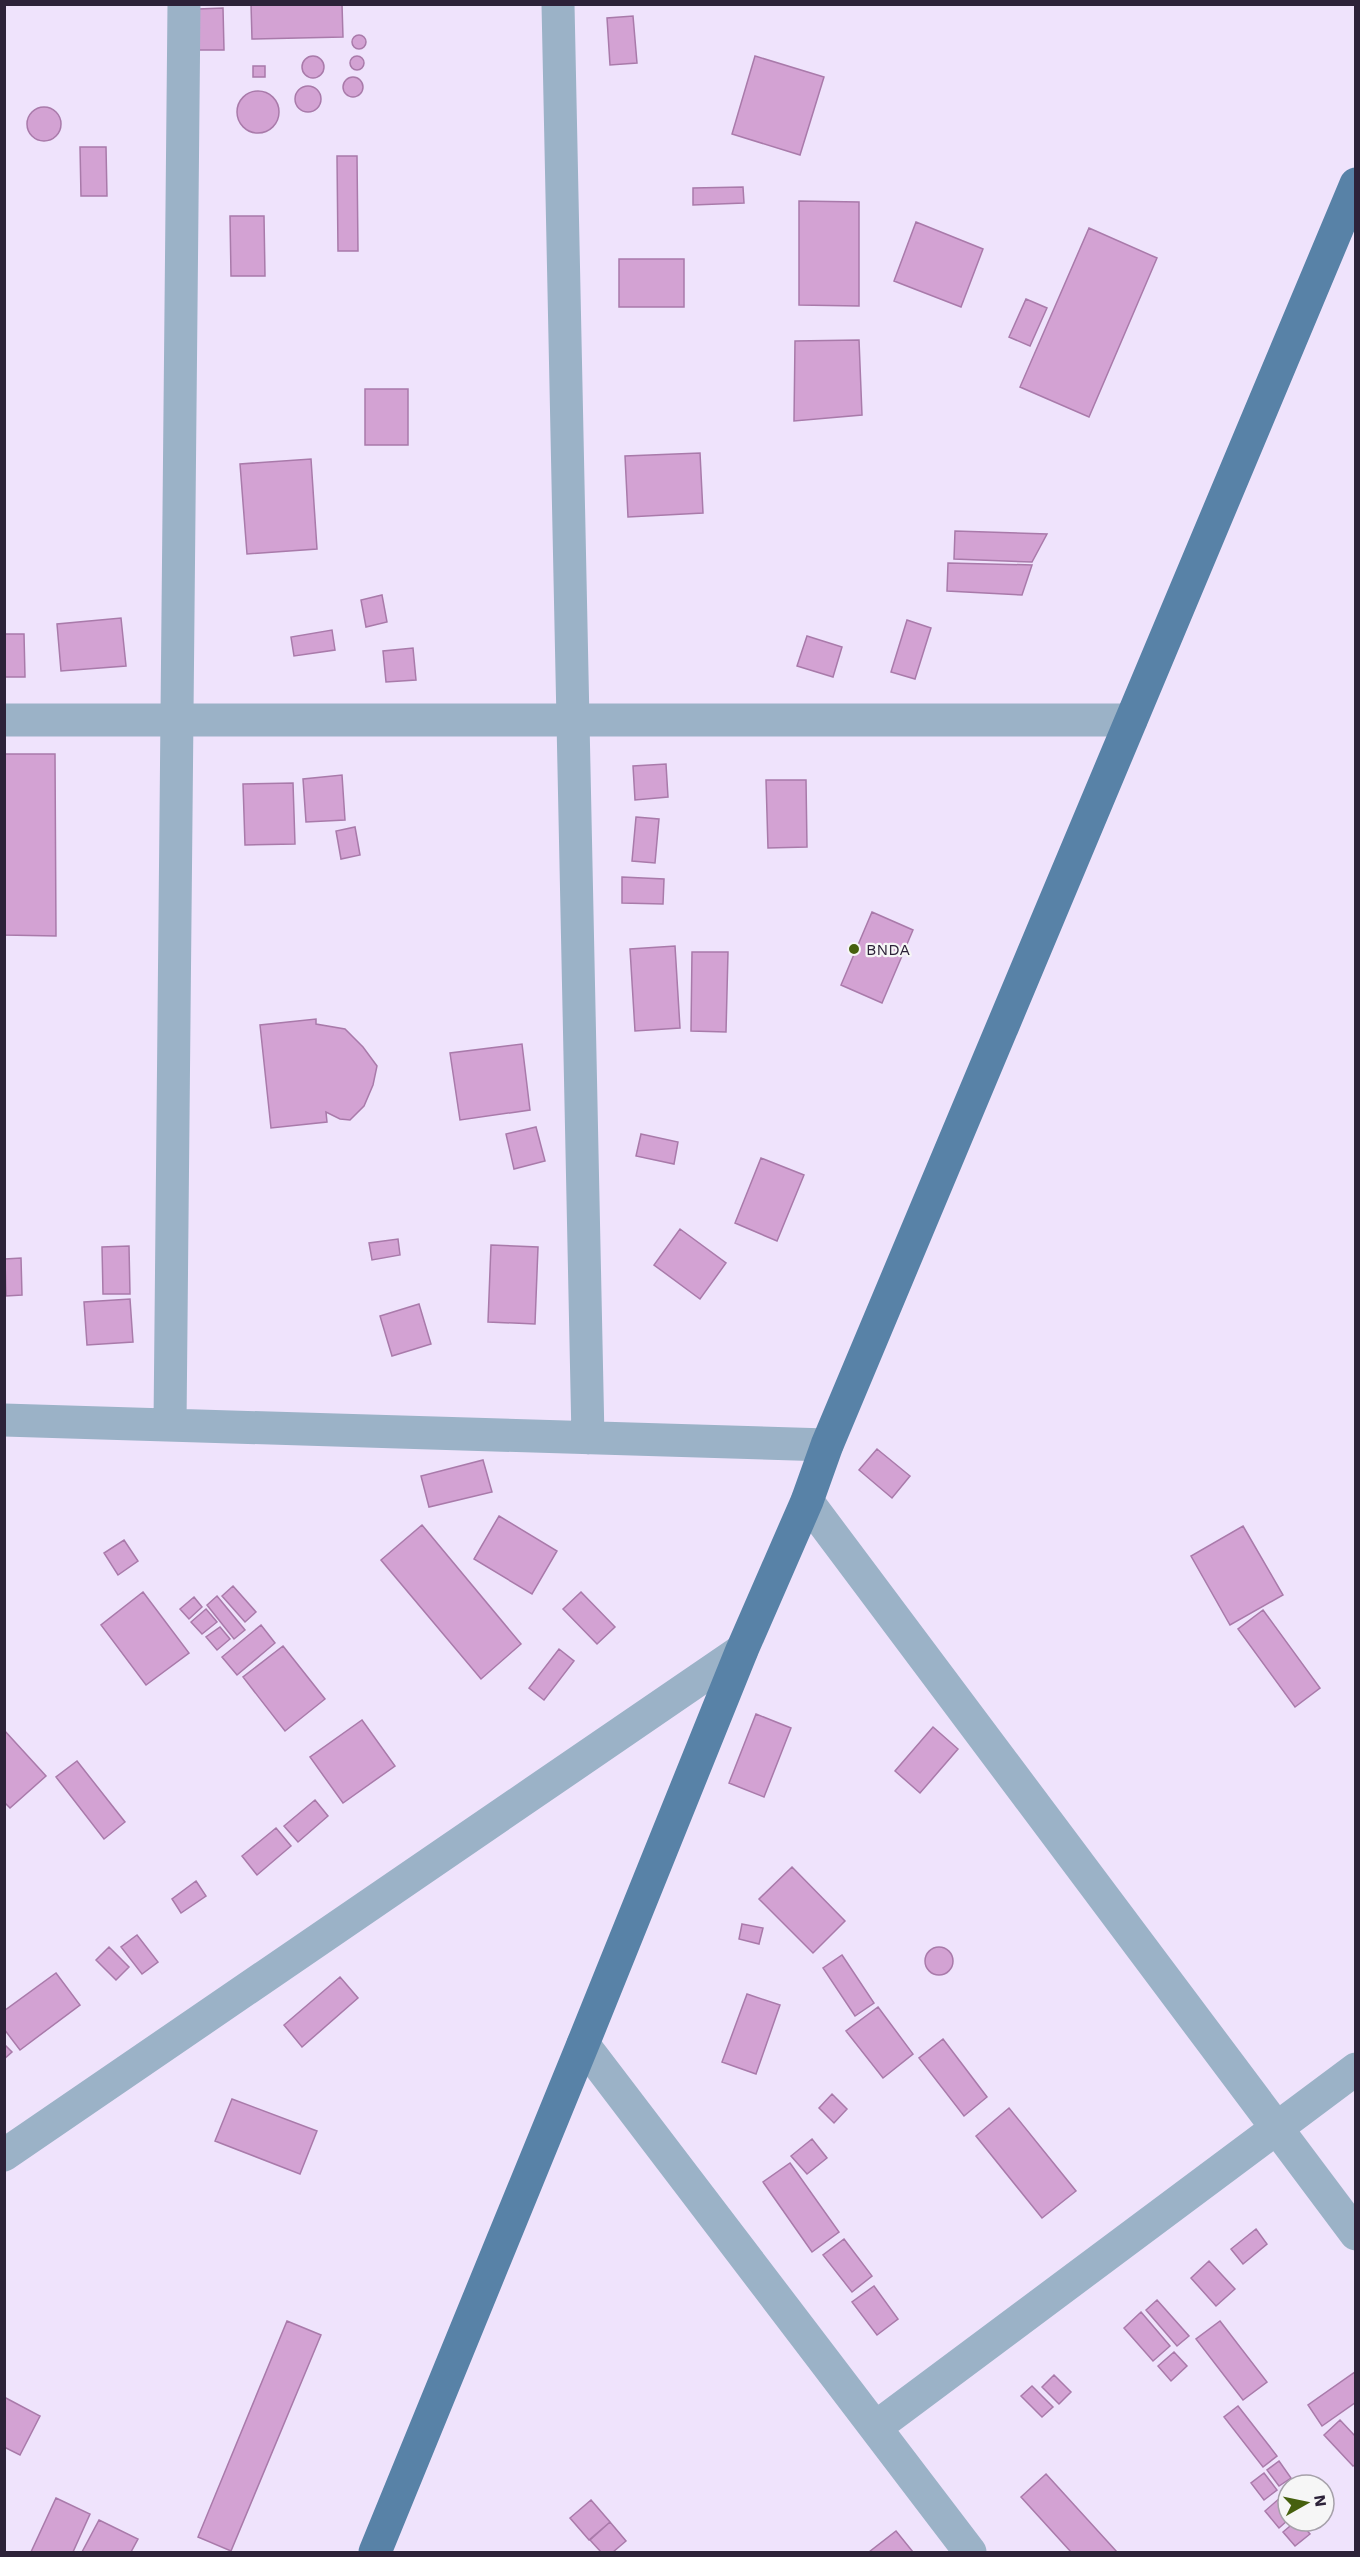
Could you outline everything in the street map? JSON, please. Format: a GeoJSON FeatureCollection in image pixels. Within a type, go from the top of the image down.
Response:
{"type":"FeatureCollection","features":[{"type":"Feature","properties":{"kind":"main road"},"geometry":{"type":"LineString","coordinates":[[375,2553],[584,2044],[742,1650],[807,1501],[827,1445],[1356,184]]}},
{"type":"Feature","properties":{"kind":"street"},"geometry":{"type":"LineString","coordinates":[[170,1425],[184,4]]}},
{"type":"Feature","properties":{"kind":"street"},"geometry":{"type":"LineString","coordinates":[[558,4],[588,1438]]}},
{"type":"Feature","properties":{"kind":"street"},"geometry":{"type":"LineString","coordinates":[[4,720],[1131,720]]}},
{"type":"Feature","properties":{"kind":"street"},"geometry":{"type":"LineString","coordinates":[[4,1420],[827,1445]]}},
{"type":"Feature","properties":{"kind":"street"},"geometry":{"type":"LineString","coordinates":[[807,1501],[1356,2234]]}},
{"type":"Feature","properties":{"kind":"street"},"geometry":{"type":"LineString","coordinates":[[4,2155],[742,1650]]}},
{"type":"Feature","properties":{"kind":"street"},"geometry":{"type":"LineString","coordinates":[[584,2044],[970,2553]]}},
{"type":"Feature","properties":{"kind":"street"},"geometry":{"type":"LineString","coordinates":[[876,2427],[1356,2069]]}},
{"type":"Feature","properties":{"kind":"building"},"geometry":{"type":"Polygon","coordinates":[[[251,4],[342,4],[343,37],[252,39],[251,4]]]}},
{"type":"Feature","properties":{"kind":"building"},"geometry":{"type":"Polygon","coordinates":[[[223,8],[224,50],[198,50],[198,9],[223,8]]]}},
{"type":"Feature","properties":{"kind":"building"},"geometry":{"type":"Polygon","coordinates":[[[633,16],[637,63],[610,65],[607,18],[633,16]]]}},
{"type":"Feature","properties":{"kind":"building"},"geometry":{"type":"Polygon","coordinates":[[[359,35],[364,37],[366,42],[364,47],[359,49],[354,47],[352,42],[354,37],[359,35]]]}},
{"type":"Feature","properties":{"kind":"building"},"geometry":{"type":"Polygon","coordinates":[[[309,56],[317,56],[324,63],[324,71],[317,78],[309,78],[302,71],[302,63],[309,56]]]}},
{"type":"Feature","properties":{"kind":"building"},"geometry":{"type":"Polygon","coordinates":[[[354,56],[360,56],[364,63],[360,70],[354,70],[350,66],[350,60],[354,56]]]}},
{"type":"Feature","properties":{"kind":"building"},"geometry":{"type":"Polygon","coordinates":[[[755,56],[824,77],[800,155],[732,134],[755,56]]]}},
{"type":"Feature","properties":{"kind":"building"},"geometry":{"type":"Polygon","coordinates":[[[253,66],[265,66],[265,77],[253,77],[253,66]]]}},
{"type":"Feature","properties":{"kind":"building"},"geometry":{"type":"Polygon","coordinates":[[[353,77],[360,80],[363,87],[360,94],[353,97],[346,94],[343,87],[346,80],[353,77]]]}},
{"type":"Feature","properties":{"kind":"building"},"geometry":{"type":"Polygon","coordinates":[[[308,86],[317,90],[321,99],[317,108],[308,112],[299,108],[295,99],[299,90],[308,86]]]}},
{"type":"Feature","properties":{"kind":"building"},"geometry":{"type":"Polygon","coordinates":[[[258,91],[273,97],[279,112],[273,127],[258,133],[243,127],[237,112],[243,97],[258,91]]]}},
{"type":"Feature","properties":{"kind":"building"},"geometry":{"type":"Polygon","coordinates":[[[44,107],[56,112],[61,124],[56,136],[44,141],[32,136],[27,124],[32,112],[44,107]]]}},
{"type":"Feature","properties":{"kind":"building"},"geometry":{"type":"Polygon","coordinates":[[[80,147],[106,147],[107,196],[81,196],[80,147]]]}},
{"type":"Feature","properties":{"kind":"building"},"geometry":{"type":"Polygon","coordinates":[[[337,156],[357,156],[358,251],[338,251],[337,156]]]}},
{"type":"Feature","properties":{"kind":"building"},"geometry":{"type":"Polygon","coordinates":[[[743,187],[744,203],[693,205],[693,188],[743,187]]]}},
{"type":"Feature","properties":{"kind":"building"},"geometry":{"type":"Polygon","coordinates":[[[799,201],[859,202],[859,306],[799,305],[799,201]]]}},
{"type":"Feature","properties":{"kind":"building"},"geometry":{"type":"Polygon","coordinates":[[[230,216],[264,216],[265,276],[231,276],[230,216]]]}},
{"type":"Feature","properties":{"kind":"building"},"geometry":{"type":"Polygon","coordinates":[[[916,222],[983,249],[961,307],[894,281],[916,222]]]}},
{"type":"Feature","properties":{"kind":"building"},"geometry":{"type":"Polygon","coordinates":[[[1089,228],[1157,258],[1089,417],[1020,387],[1089,228]]]}},
{"type":"Feature","properties":{"kind":"building"},"geometry":{"type":"Polygon","coordinates":[[[619,259],[684,259],[684,307],[619,307],[619,259]]]}},
{"type":"Feature","properties":{"kind":"building"},"geometry":{"type":"Polygon","coordinates":[[[1026,299],[1047,308],[1030,346],[1009,337],[1026,299]]]}},
{"type":"Feature","properties":{"kind":"building"},"geometry":{"type":"Polygon","coordinates":[[[859,340],[862,415],[794,421],[795,341],[859,340]]]}},
{"type":"Feature","properties":{"kind":"building"},"geometry":{"type":"Polygon","coordinates":[[[365,389],[408,389],[408,445],[365,445],[365,389]]]}},
{"type":"Feature","properties":{"kind":"building"},"geometry":{"type":"Polygon","coordinates":[[[700,453],[703,513],[628,517],[625,456],[700,453]]]}},
{"type":"Feature","properties":{"kind":"building"},"geometry":{"type":"Polygon","coordinates":[[[311,459],[317,549],[247,554],[240,464],[311,459]]]}},
{"type":"Feature","properties":{"kind":"building"},"geometry":{"type":"Polygon","coordinates":[[[955,531],[1047,534],[1032,562],[954,559],[955,531]]]}},
{"type":"Feature","properties":{"kind":"building"},"geometry":{"type":"Polygon","coordinates":[[[948,563],[1032,565],[1022,595],[947,591],[948,563]]]}},
{"type":"Feature","properties":{"kind":"building"},"geometry":{"type":"Polygon","coordinates":[[[382,595],[387,622],[366,627],[361,600],[382,595]]]}},
{"type":"Feature","properties":{"kind":"building"},"geometry":{"type":"Polygon","coordinates":[[[121,618],[126,666],[61,671],[57,624],[121,618]]]}},
{"type":"Feature","properties":{"kind":"building"},"geometry":{"type":"Polygon","coordinates":[[[907,620],[931,628],[915,679],[891,672],[907,620]]]}},
{"type":"Feature","properties":{"kind":"building"},"geometry":{"type":"Polygon","coordinates":[[[332,630],[335,650],[294,656],[291,637],[332,630]]]}},
{"type":"Feature","properties":{"kind":"building"},"geometry":{"type":"Polygon","coordinates":[[[4,634],[24,634],[25,677],[4,677],[4,634]]]}},
{"type":"Feature","properties":{"kind":"building"},"geometry":{"type":"Polygon","coordinates":[[[807,636],[842,647],[833,677],[797,666],[807,636]]]}},
{"type":"Feature","properties":{"kind":"building"},"geometry":{"type":"Polygon","coordinates":[[[413,648],[416,680],[386,682],[383,651],[413,648]]]}},
{"type":"Feature","properties":{"kind":"building"},"geometry":{"type":"Polygon","coordinates":[[[4,754],[55,754],[56,936],[4,935],[4,754]]]}},
{"type":"Feature","properties":{"kind":"building"},"geometry":{"type":"Polygon","coordinates":[[[666,764],[668,797],[635,800],[633,766],[666,764]]]}},
{"type":"Feature","properties":{"kind":"building"},"geometry":{"type":"Polygon","coordinates":[[[342,775],[345,820],[306,822],[303,779],[342,775]]]}},
{"type":"Feature","properties":{"kind":"building"},"geometry":{"type":"Polygon","coordinates":[[[766,780],[806,780],[807,847],[768,848],[766,780]]]}},
{"type":"Feature","properties":{"kind":"building"},"geometry":{"type":"Polygon","coordinates":[[[293,783],[295,844],[245,845],[243,784],[293,783]]]}},
{"type":"Feature","properties":{"kind":"building"},"geometry":{"type":"Polygon","coordinates":[[[636,817],[659,819],[655,863],[632,861],[636,817]]]}},
{"type":"Feature","properties":{"kind":"building"},"geometry":{"type":"Polygon","coordinates":[[[355,827],[360,855],[341,859],[336,831],[355,827]]]}},
{"type":"Feature","properties":{"kind":"building"},"geometry":{"type":"Polygon","coordinates":[[[622,877],[664,879],[663,904],[622,903],[622,877]]]}},
{"type":"Feature","properties":{"kind":"building"},"geometry":{"type":"Polygon","coordinates":[[[872,912],[913,930],[882,1003],[841,985],[872,912]]]}},
{"type":"Feature","properties":{"kind":"building"},"geometry":{"type":"Polygon","coordinates":[[[675,946],[680,1028],[635,1031],[630,949],[675,946]]]}},
{"type":"Feature","properties":{"kind":"building"},"geometry":{"type":"Polygon","coordinates":[[[692,952],[728,952],[726,1032],[691,1031],[692,952]]]}},
{"type":"Feature","properties":{"kind":"building"},"geometry":{"type":"Polygon","coordinates":[[[316,1019],[316,1024],[345,1029],[363,1047],[377,1066],[373,1085],[364,1106],[350,1120],[340,1119],[326,1112],[327,1122],[271,1128],[260,1025],[316,1019]]]}},
{"type":"Feature","properties":{"kind":"building"},"geometry":{"type":"Polygon","coordinates":[[[522,1044],[530,1110],[460,1120],[450,1053],[522,1044]]]}},
{"type":"Feature","properties":{"kind":"building"},"geometry":{"type":"Polygon","coordinates":[[[536,1127],[545,1161],[514,1169],[506,1134],[536,1127]]]}},
{"type":"Feature","properties":{"kind":"building"},"geometry":{"type":"Polygon","coordinates":[[[641,1134],[678,1142],[674,1164],[636,1156],[641,1134]]]}},
{"type":"Feature","properties":{"kind":"building"},"geometry":{"type":"Polygon","coordinates":[[[761,1158],[804,1175],[777,1241],[735,1223],[761,1158]]]}},
{"type":"Feature","properties":{"kind":"building"},"geometry":{"type":"Polygon","coordinates":[[[680,1229],[726,1263],[700,1299],[654,1265],[680,1229]]]}},
{"type":"Feature","properties":{"kind":"building"},"geometry":{"type":"Polygon","coordinates":[[[398,1239],[400,1255],[372,1260],[369,1243],[398,1239]]]}},
{"type":"Feature","properties":{"kind":"building"},"geometry":{"type":"Polygon","coordinates":[[[491,1245],[538,1247],[535,1324],[488,1322],[491,1245]]]}},
{"type":"Feature","properties":{"kind":"building"},"geometry":{"type":"Polygon","coordinates":[[[129,1246],[130,1294],[103,1294],[102,1247],[129,1246]]]}},
{"type":"Feature","properties":{"kind":"building"},"geometry":{"type":"Polygon","coordinates":[[[21,1258],[22,1295],[6,1296],[5,1259],[21,1258]]]}},
{"type":"Feature","properties":{"kind":"building"},"geometry":{"type":"Polygon","coordinates":[[[130,1299],[133,1342],[87,1345],[84,1302],[130,1299]]]}},
{"type":"Feature","properties":{"kind":"building"},"geometry":{"type":"Polygon","coordinates":[[[419,1304],[431,1344],[392,1356],[380,1316],[419,1304]]]}},
{"type":"Feature","properties":{"kind":"building"},"geometry":{"type":"Polygon","coordinates":[[[877,1449],[910,1476],[892,1498],[859,1470],[877,1449]]]}},
{"type":"Feature","properties":{"kind":"building"},"geometry":{"type":"Polygon","coordinates":[[[483,1460],[492,1492],[429,1507],[421,1476],[483,1460]]]}},
{"type":"Feature","properties":{"kind":"building"},"geometry":{"type":"Polygon","coordinates":[[[499,1516],[557,1551],[532,1594],[474,1559],[499,1516]]]}},
{"type":"Feature","properties":{"kind":"building"},"geometry":{"type":"Polygon","coordinates":[[[422,1525],[521,1644],[481,1679],[381,1560],[422,1525]]]}},
{"type":"Feature","properties":{"kind":"building"},"geometry":{"type":"Polygon","coordinates":[[[1243,1526],[1283,1595],[1230,1625],[1191,1556],[1243,1526]]]}},
{"type":"Feature","properties":{"kind":"building"},"geometry":{"type":"Polygon","coordinates":[[[124,1540],[138,1561],[118,1575],[104,1553],[124,1540]]]}},
{"type":"Feature","properties":{"kind":"building"},"geometry":{"type":"Polygon","coordinates":[[[233,1586],[256,1612],[245,1622],[222,1596],[233,1586]]]}},
{"type":"Feature","properties":{"kind":"building"},"geometry":{"type":"Polygon","coordinates":[[[143,1592],[189,1653],[146,1685],[101,1625],[143,1592]]]}},
{"type":"Feature","properties":{"kind":"building"},"geometry":{"type":"Polygon","coordinates":[[[581,1592],[615,1627],[597,1644],[563,1609],[581,1592]]]}},
{"type":"Feature","properties":{"kind":"building"},"geometry":{"type":"Polygon","coordinates":[[[217,1596],[245,1630],[234,1639],[207,1605],[217,1596]]]}},
{"type":"Feature","properties":{"kind":"building"},"geometry":{"type":"Polygon","coordinates":[[[194,1597],[202,1607],[189,1619],[180,1609],[194,1597]]]}},
{"type":"Feature","properties":{"kind":"building"},"geometry":{"type":"Polygon","coordinates":[[[206,1609],[217,1622],[202,1634],[191,1622],[206,1609]]]}},
{"type":"Feature","properties":{"kind":"building"},"geometry":{"type":"Polygon","coordinates":[[[1263,1610],[1320,1688],[1295,1707],[1238,1629],[1263,1610]]]}},
{"type":"Feature","properties":{"kind":"building"},"geometry":{"type":"Polygon","coordinates":[[[261,1625],[275,1643],[237,1675],[222,1657],[261,1625]]]}},
{"type":"Feature","properties":{"kind":"building"},"geometry":{"type":"Polygon","coordinates":[[[220,1627],[230,1639],[217,1650],[206,1637],[220,1627]]]}},
{"type":"Feature","properties":{"kind":"building"},"geometry":{"type":"Polygon","coordinates":[[[283,1646],[325,1699],[285,1731],[243,1677],[283,1646]]]}},
{"type":"Feature","properties":{"kind":"building"},"geometry":{"type":"Polygon","coordinates":[[[559,1649],[574,1661],[544,1700],[529,1688],[559,1649]]]}},
{"type":"Feature","properties":{"kind":"building"},"geometry":{"type":"Polygon","coordinates":[[[756,1714],[791,1728],[764,1797],[729,1783],[756,1714]]]}},
{"type":"Feature","properties":{"kind":"building"},"geometry":{"type":"Polygon","coordinates":[[[362,1720],[395,1766],[343,1803],[310,1757],[362,1720]]]}},
{"type":"Feature","properties":{"kind":"building"},"geometry":{"type":"Polygon","coordinates":[[[933,1727],[958,1749],[920,1793],[895,1771],[933,1727]]]}},
{"type":"Feature","properties":{"kind":"building"},"geometry":{"type":"Polygon","coordinates":[[[4,1730],[46,1776],[10,1808],[4,1802],[4,1730]]]}},
{"type":"Feature","properties":{"kind":"building"},"geometry":{"type":"Polygon","coordinates":[[[77,1761],[125,1822],[104,1839],[56,1777],[77,1761]]]}},
{"type":"Feature","properties":{"kind":"building"},"geometry":{"type":"Polygon","coordinates":[[[315,1800],[328,1816],[298,1842],[284,1826],[315,1800]]]}},
{"type":"Feature","properties":{"kind":"building"},"geometry":{"type":"Polygon","coordinates":[[[276,1828],[291,1846],[257,1875],[242,1856],[276,1828]]]}},
{"type":"Feature","properties":{"kind":"building"},"geometry":{"type":"Polygon","coordinates":[[[792,1867],[845,1921],[813,1953],[759,1899],[792,1867]]]}},
{"type":"Feature","properties":{"kind":"building"},"geometry":{"type":"Polygon","coordinates":[[[196,1881],[206,1896],[181,1913],[172,1899],[196,1881]]]}},
{"type":"Feature","properties":{"kind":"building"},"geometry":{"type":"Polygon","coordinates":[[[742,1924],[763,1928],[759,1944],[739,1939],[742,1924]]]}},
{"type":"Feature","properties":{"kind":"building"},"geometry":{"type":"Polygon","coordinates":[[[137,1935],[158,1962],[142,1974],[121,1947],[137,1935]]]}},
{"type":"Feature","properties":{"kind":"building"},"geometry":{"type":"Polygon","coordinates":[[[109,1947],[129,1967],[116,1980],[96,1960],[109,1947]]]}},
{"type":"Feature","properties":{"kind":"building"},"geometry":{"type":"Polygon","coordinates":[[[939,1947],[949,1951],[953,1961],[949,1971],[939,1975],[929,1971],[925,1961],[929,1951],[939,1947]]]}},
{"type":"Feature","properties":{"kind":"building"},"geometry":{"type":"Polygon","coordinates":[[[842,1955],[874,2003],[855,2016],[823,1968],[842,1955]]]}},
{"type":"Feature","properties":{"kind":"building"},"geometry":{"type":"Polygon","coordinates":[[[56,1973],[80,2005],[20,2050],[4,2029],[4,2011],[56,1973]]]}},
{"type":"Feature","properties":{"kind":"building"},"geometry":{"type":"Polygon","coordinates":[[[340,1977],[358,1998],[302,2047],[284,2025],[340,1977]]]}},
{"type":"Feature","properties":{"kind":"building"},"geometry":{"type":"Polygon","coordinates":[[[747,1994],[780,2005],[756,2074],[722,2062],[747,1994]]]}},
{"type":"Feature","properties":{"kind":"building"},"geometry":{"type":"Polygon","coordinates":[[[878,2007],[913,2054],[883,2078],[846,2031],[878,2007]]]}},
{"type":"Feature","properties":{"kind":"building"},"geometry":{"type":"Polygon","coordinates":[[[943,2039],[987,2097],[964,2116],[919,2058],[943,2039]]]}},
{"type":"Feature","properties":{"kind":"building"},"geometry":{"type":"Polygon","coordinates":[[[4,2044],[12,2052],[4,2059],[4,2044]]]}},
{"type":"Feature","properties":{"kind":"building"},"geometry":{"type":"Polygon","coordinates":[[[832,2094],[847,2109],[834,2123],[819,2108],[832,2094]]]}},
{"type":"Feature","properties":{"kind":"building"},"geometry":{"type":"Polygon","coordinates":[[[232,2099],[317,2131],[300,2174],[215,2141],[232,2099]]]}},
{"type":"Feature","properties":{"kind":"building"},"geometry":{"type":"Polygon","coordinates":[[[1009,2108],[1076,2191],[1042,2218],[976,2136],[1009,2108]]]}},
{"type":"Feature","properties":{"kind":"building"},"geometry":{"type":"Polygon","coordinates":[[[812,2139],[827,2158],[807,2174],[791,2156],[812,2139]]]}},
{"type":"Feature","properties":{"kind":"building"},"geometry":{"type":"Polygon","coordinates":[[[790,2163],[839,2232],[812,2252],[763,2182],[790,2163]]]}},
{"type":"Feature","properties":{"kind":"building"},"geometry":{"type":"Polygon","coordinates":[[[1256,2229],[1267,2244],[1243,2264],[1231,2249],[1256,2229]]]}},
{"type":"Feature","properties":{"kind":"building"},"geometry":{"type":"Polygon","coordinates":[[[844,2239],[872,2276],[852,2292],[823,2255],[844,2239]]]}},
{"type":"Feature","properties":{"kind":"building"},"geometry":{"type":"Polygon","coordinates":[[[1209,2261],[1235,2289],[1216,2306],[1191,2278],[1209,2261]]]}},
{"type":"Feature","properties":{"kind":"building"},"geometry":{"type":"Polygon","coordinates":[[[874,2286],[898,2319],[877,2335],[852,2302],[874,2286]]]}},
{"type":"Feature","properties":{"kind":"building"},"geometry":{"type":"Polygon","coordinates":[[[1157,2300],[1189,2336],[1177,2346],[1146,2310],[1157,2300]]]}},
{"type":"Feature","properties":{"kind":"building"},"geometry":{"type":"Polygon","coordinates":[[[1141,2312],[1170,2346],[1153,2361],[1124,2328],[1141,2312]]]}},
{"type":"Feature","properties":{"kind":"building"},"geometry":{"type":"Polygon","coordinates":[[[287,2321],[321,2335],[231,2551],[198,2537],[287,2321]]]}},
{"type":"Feature","properties":{"kind":"building"},"geometry":{"type":"Polygon","coordinates":[[[1220,2321],[1267,2382],[1243,2400],[1196,2339],[1220,2321]]]}},
{"type":"Feature","properties":{"kind":"building"},"geometry":{"type":"Polygon","coordinates":[[[1174,2352],[1187,2366],[1171,2381],[1158,2366],[1174,2352]]]}},
{"type":"Feature","properties":{"kind":"building"},"geometry":{"type":"Polygon","coordinates":[[[1355,2372],[1356,2402],[1322,2426],[1308,2405],[1355,2372]]]}},
{"type":"Feature","properties":{"kind":"building"},"geometry":{"type":"Polygon","coordinates":[[[1054,2375],[1071,2392],[1059,2404],[1042,2387],[1054,2375]]]}},
{"type":"Feature","properties":{"kind":"building"},"geometry":{"type":"Polygon","coordinates":[[[1032,2386],[1053,2407],[1042,2417],[1021,2396],[1032,2386]]]}},
{"type":"Feature","properties":{"kind":"building"},"geometry":{"type":"Polygon","coordinates":[[[4,2397],[40,2416],[20,2455],[4,2447],[4,2397]]]}},
{"type":"Feature","properties":{"kind":"building"},"geometry":{"type":"Polygon","coordinates":[[[1238,2406],[1277,2456],[1263,2467],[1224,2417],[1238,2406]]]}},
{"type":"Feature","properties":{"kind":"building"},"geometry":{"type":"Polygon","coordinates":[[[1340,2420],[1356,2437],[1356,2464],[1353,2466],[1324,2435],[1340,2420]]]}},
{"type":"Feature","properties":{"kind":"building"},"geometry":{"type":"Polygon","coordinates":[[[1279,2461],[1287,2473],[1276,2473],[1276,2482],[1267,2470],[1279,2461]]]}},
{"type":"Feature","properties":{"kind":"building"},"geometry":{"type":"Polygon","coordinates":[[[1264,2473],[1276,2491],[1264,2500],[1251,2483],[1264,2473]]]}},
{"type":"Feature","properties":{"kind":"building"},"geometry":{"type":"Polygon","coordinates":[[[1046,2474],[1117,2552],[1071,2552],[1021,2497],[1046,2474]]]}},
{"type":"Feature","properties":{"kind":"building"},"geometry":{"type":"Polygon","coordinates":[[[56,2498],[90,2514],[73,2552],[31,2552],[56,2498]]]}},
{"type":"Feature","properties":{"kind":"building"},"geometry":{"type":"Polygon","coordinates":[[[591,2500],[610,2522],[589,2540],[570,2518],[591,2500]]]}},
{"type":"Feature","properties":{"kind":"building"},"geometry":{"type":"Polygon","coordinates":[[[1276,2501],[1276,2524],[1265,2511],[1276,2501]]]}},
{"type":"Feature","properties":{"kind":"building"},"geometry":{"type":"Polygon","coordinates":[[[99,2520],[138,2539],[131,2552],[82,2552],[99,2520]]]}},
{"type":"Feature","properties":{"kind":"building"},"geometry":{"type":"Polygon","coordinates":[[[610,2522],[626,2541],[613,2552],[601,2552],[590,2540],[610,2522]]]}},
{"type":"Feature","properties":{"kind":"building"},"geometry":{"type":"Polygon","coordinates":[[[896,2531],[913,2552],[869,2552],[896,2531]]]}},
{"type":"Feature","properties":{"kind":"building"},"geometry":{"type":"Polygon","coordinates":[[[1284,2533],[1309,2533],[1310,2534],[1295,2546],[1284,2533]]]}},
{"type":"Feature","properties":{"kind":"place","name":"BNDA"},"geometry":{"type":"Point","coordinates":[854,949]}}]}
